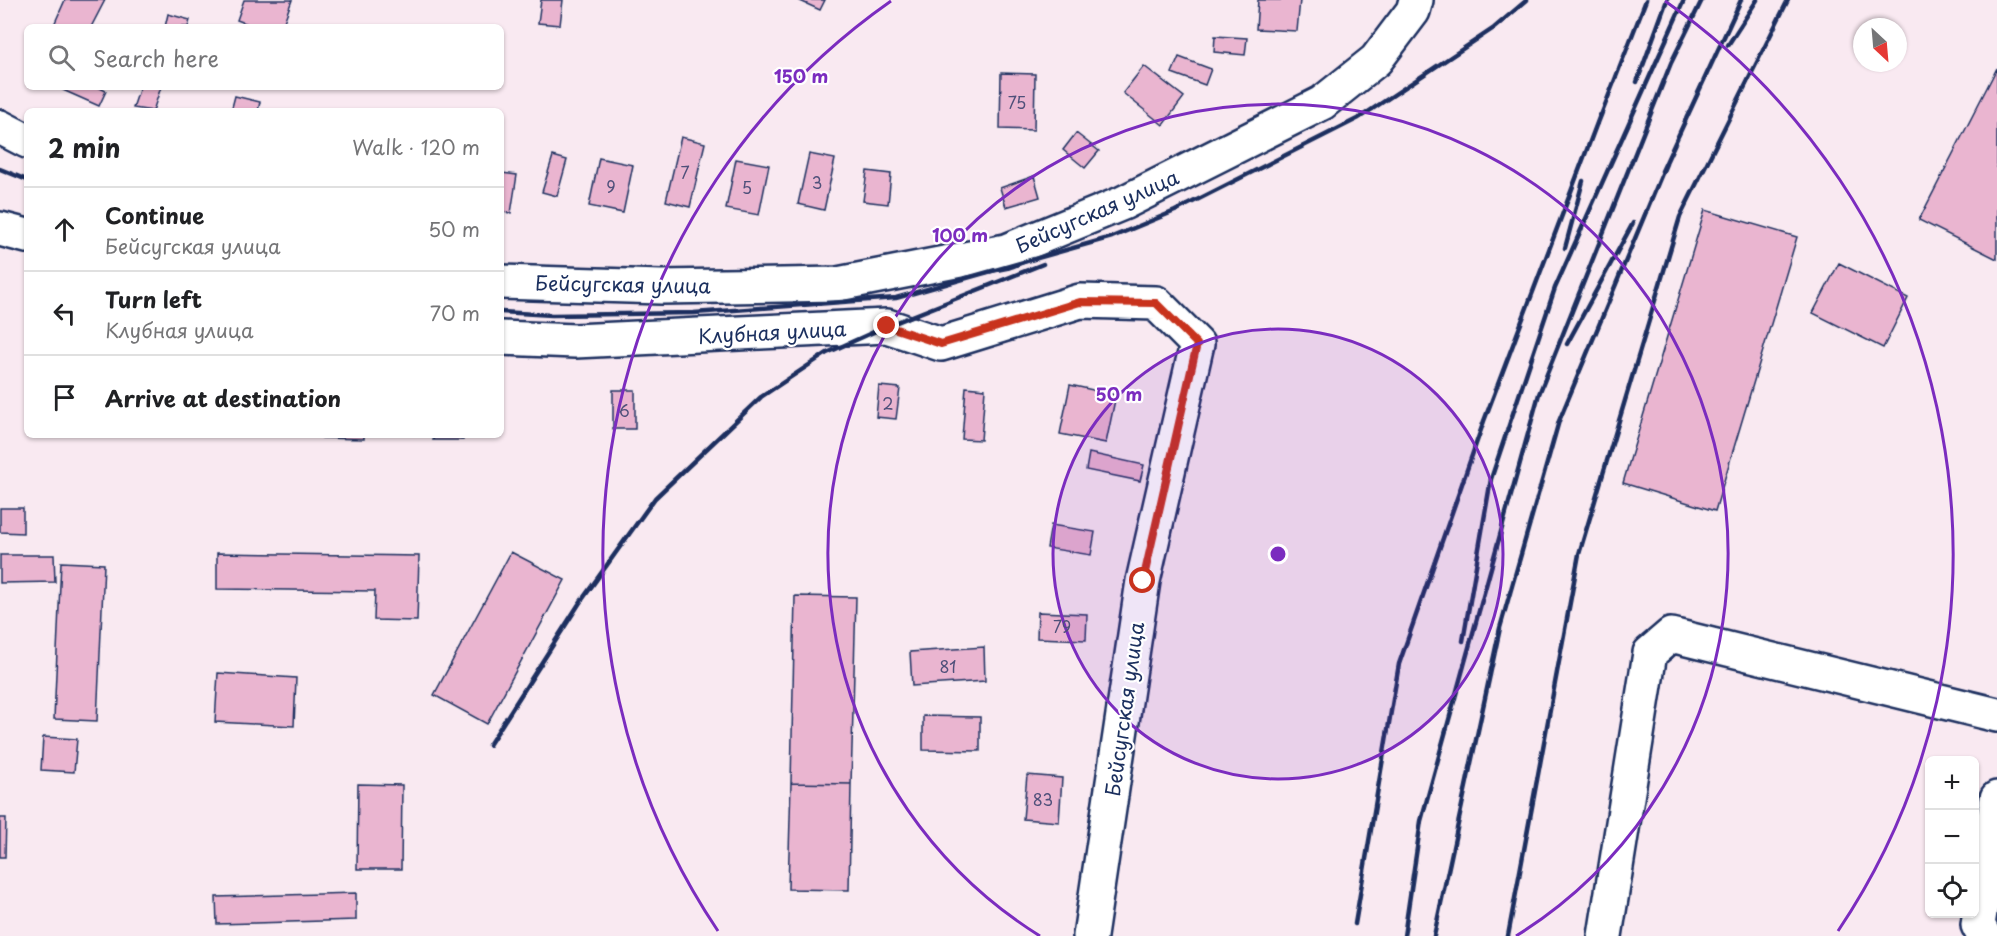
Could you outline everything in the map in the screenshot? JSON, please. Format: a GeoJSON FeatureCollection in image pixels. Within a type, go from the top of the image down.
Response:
{"type":"FeatureCollection","features":[{"type":"Feature","properties":{"kind":"street","name":"Бейсугская улица"},"geometry":{"type":"LineString","coordinates":[[504,282],[661,286],[837,285],[1006,251],[1124,203],[1322,103],[1376,60],[1413,11],[1416,0]]}},
{"type":"Feature","properties":{"kind":"street"},"geometry":{"type":"LineString","coordinates":[[0,127],[24,139]]}},
{"type":"Feature","properties":{"kind":"street"},"geometry":{"type":"LineString","coordinates":[[0,229],[24,235]]}},
{"type":"Feature","properties":{"kind":"street","name":"Клубная улица"},"geometry":{"type":"LineString","coordinates":[[504,338],[575,341],[887,326],[941,344],[1080,302],[1156,303],[1197,344]]}},
{"type":"Feature","properties":{"kind":"street","name":"Бейсугская улица"},"geometry":{"type":"LineString","coordinates":[[1090,936],[1143,581],[1197,344]]}},
{"type":"Feature","properties":{"kind":"street"},"geometry":{"type":"LineString","coordinates":[[1605,936],[1650,653],[1671,635],[1997,715]]}},
{"type":"Feature","properties":{"kind":"street"},"geometry":{"type":"LineString","coordinates":[[1984,936],[1978,925],[1997,798]]}},
{"type":"Feature","properties":{"kind":"building"},"geometry":{"type":"Polygon","coordinates":[[[65,0],[105,0],[93,24],[54,24],[65,0]]]}},
{"type":"Feature","properties":{"kind":"building"},"geometry":{"type":"Polygon","coordinates":[[[244,0],[292,0],[283,24],[248,24],[237,20],[244,0]]]}},
{"type":"Feature","properties":{"kind":"building"},"geometry":{"type":"Polygon","coordinates":[[[541,0],[563,0],[560,25],[538,23],[541,0]]]}},
{"type":"Feature","properties":{"kind":"building"},"geometry":{"type":"Polygon","coordinates":[[[798,0],[825,0],[820,10],[798,0]]]}},
{"type":"Feature","properties":{"kind":"building"},"geometry":{"type":"Polygon","coordinates":[[[1258,0],[1300,0],[1297,31],[1256,29],[1258,0]]]}},
{"type":"Feature","properties":{"kind":"building"},"geometry":{"type":"Polygon","coordinates":[[[168,14],[190,20],[189,24],[166,24],[168,14]]]}},
{"type":"Feature","properties":{"kind":"building"},"geometry":{"type":"Polygon","coordinates":[[[1215,36],[1247,38],[1245,55],[1214,52],[1215,36]]]}},
{"type":"Feature","properties":{"kind":"building"},"geometry":{"type":"Polygon","coordinates":[[[1179,57],[1211,69],[1205,85],[1172,73],[1179,57]]]}},
{"type":"Feature","properties":{"kind":"building"},"geometry":{"type":"Polygon","coordinates":[[[1144,66],[1184,97],[1163,125],[1123,93],[1144,66]]]}},
{"type":"Feature","properties":{"kind":"building"},"geometry":{"type":"Polygon","coordinates":[[[1997,68],[1997,259],[1919,220],[1997,68]]]}},
{"type":"Feature","properties":{"kind":"building"},"geometry":{"type":"Polygon","coordinates":[[[1001,73],[1035,74],[1034,130],[1000,129],[1001,73]]]}},
{"type":"Feature","properties":{"kind":"building"},"geometry":{"type":"Polygon","coordinates":[[[63,90],[104,90],[106,91],[99,106],[63,90]]]}},
{"type":"Feature","properties":{"kind":"building"},"geometry":{"type":"Polygon","coordinates":[[[139,90],[160,90],[154,108],[133,108],[139,90]]]}},
{"type":"Feature","properties":{"kind":"building"},"geometry":{"type":"Polygon","coordinates":[[[235,96],[260,102],[259,108],[232,108],[235,96]]]}},
{"type":"Feature","properties":{"kind":"building"},"geometry":{"type":"Polygon","coordinates":[[[1076,133],[1099,151],[1085,168],[1063,150],[1076,133]]]}},
{"type":"Feature","properties":{"kind":"building"},"geometry":{"type":"Polygon","coordinates":[[[681,137],[705,143],[690,207],[666,201],[681,137]]]}},
{"type":"Feature","properties":{"kind":"building"},"geometry":{"type":"Polygon","coordinates":[[[809,154],[835,159],[824,210],[798,204],[809,154]]]}},
{"type":"Feature","properties":{"kind":"building"},"geometry":{"type":"Polygon","coordinates":[[[553,156],[567,160],[557,196],[542,192],[553,156]]]}},
{"type":"Feature","properties":{"kind":"building"},"geometry":{"type":"Polygon","coordinates":[[[599,158],[633,165],[623,213],[589,206],[599,158]]]}},
{"type":"Feature","properties":{"kind":"building"},"geometry":{"type":"Polygon","coordinates":[[[736,159],[769,165],[759,215],[726,209],[736,159]]]}},
{"type":"Feature","properties":{"kind":"building"},"geometry":{"type":"Polygon","coordinates":[[[867,171],[891,174],[888,204],[863,201],[867,171]]]}},
{"type":"Feature","properties":{"kind":"building"},"geometry":{"type":"Polygon","coordinates":[[[504,173],[517,175],[511,213],[504,212],[504,173]]]}},
{"type":"Feature","properties":{"kind":"building"},"geometry":{"type":"Polygon","coordinates":[[[1034,176],[1040,197],[1006,207],[1000,188],[1034,176]]]}},
{"type":"Feature","properties":{"kind":"building"},"geometry":{"type":"Polygon","coordinates":[[[1705,210],[1797,237],[1715,511],[1623,483],[1705,210]]]}},
{"type":"Feature","properties":{"kind":"building"},"geometry":{"type":"Polygon","coordinates":[[[1839,263],[1908,298],[1883,348],[1813,313],[1839,263]]]}},
{"type":"Feature","properties":{"kind":"building"},"geometry":{"type":"Polygon","coordinates":[[[1070,385],[1116,395],[1106,443],[1060,434],[1070,385]]]}},
{"type":"Feature","properties":{"kind":"building"},"geometry":{"type":"Polygon","coordinates":[[[879,386],[900,388],[896,419],[876,417],[879,386]]]}},
{"type":"Feature","properties":{"kind":"building"},"geometry":{"type":"Polygon","coordinates":[[[966,387],[985,389],[981,440],[962,439],[966,387]]]}},
{"type":"Feature","properties":{"kind":"building"},"geometry":{"type":"Polygon","coordinates":[[[613,390],[635,390],[635,429],[613,429],[613,390]]]}},
{"type":"Feature","properties":{"kind":"building"},"geometry":{"type":"Polygon","coordinates":[[[433,438],[463,438],[463,440],[433,440],[433,438]]]}},
{"type":"Feature","properties":{"kind":"building"},"geometry":{"type":"Polygon","coordinates":[[[1089,453],[1144,465],[1140,481],[1086,470],[1089,453]]]}},
{"type":"Feature","properties":{"kind":"building"},"geometry":{"type":"Polygon","coordinates":[[[0,508],[23,508],[23,533],[0,532],[0,508]]]}},
{"type":"Feature","properties":{"kind":"building"},"geometry":{"type":"Polygon","coordinates":[[[1051,525],[1095,532],[1091,555],[1047,548],[1051,525]]]}},
{"type":"Feature","properties":{"kind":"building"},"geometry":{"type":"Polygon","coordinates":[[[511,552],[565,580],[487,724],[434,695],[511,552]]]}},
{"type":"Feature","properties":{"kind":"building"},"geometry":{"type":"Polygon","coordinates":[[[217,553],[419,556],[417,621],[374,620],[375,591],[217,589],[217,553]]]}},
{"type":"Feature","properties":{"kind":"building"},"geometry":{"type":"Polygon","coordinates":[[[0,555],[54,555],[55,582],[0,583],[0,555]]]}},
{"type":"Feature","properties":{"kind":"building"},"geometry":{"type":"Polygon","coordinates":[[[61,562],[104,564],[97,721],[54,719],[61,562]]]}},
{"type":"Feature","properties":{"kind":"building"},"geometry":{"type":"Polygon","coordinates":[[[795,596],[856,597],[851,784],[791,783],[795,596]]]}},
{"type":"Feature","properties":{"kind":"building"},"geometry":{"type":"Polygon","coordinates":[[[1038,612],[1087,614],[1086,640],[1037,638],[1038,612]]]}},
{"type":"Feature","properties":{"kind":"building"},"geometry":{"type":"Polygon","coordinates":[[[984,647],[985,681],[912,686],[910,652],[984,647]]]}},
{"type":"Feature","properties":{"kind":"building"},"geometry":{"type":"Polygon","coordinates":[[[218,673],[296,678],[294,726],[215,722],[218,673]]]}},
{"type":"Feature","properties":{"kind":"building"},"geometry":{"type":"Polygon","coordinates":[[[923,716],[980,717],[980,751],[923,750],[923,716]]]}},
{"type":"Feature","properties":{"kind":"building"},"geometry":{"type":"Polygon","coordinates":[[[43,737],[77,739],[74,772],[41,770],[43,737]]]}},
{"type":"Feature","properties":{"kind":"building"},"geometry":{"type":"Polygon","coordinates":[[[1027,775],[1062,778],[1059,822],[1023,819],[1027,775]]]}},
{"type":"Feature","properties":{"kind":"building"},"geometry":{"type":"Polygon","coordinates":[[[791,783],[851,784],[849,890],[788,889],[791,783]]]}},
{"type":"Feature","properties":{"kind":"building"},"geometry":{"type":"Polygon","coordinates":[[[358,784],[402,785],[401,869],[357,869],[358,784]]]}},
{"type":"Feature","properties":{"kind":"building"},"geometry":{"type":"Polygon","coordinates":[[[0,818],[6,818],[5,857],[0,857],[0,818]]]}},
{"type":"Feature","properties":{"kind":"building"},"geometry":{"type":"Polygon","coordinates":[[[356,893],[356,920],[217,924],[216,897],[356,893]]]}},
{"type":"Feature","properties":{"kind":"railway"},"geometry":{"type":"LineString","coordinates":[[504,312],[552,315],[694,313],[896,298],[1112,237],[1175,211],[1359,118],[1494,28],[1527,0]]}},
{"type":"Feature","properties":{"kind":"railway"},"geometry":{"type":"LineString","coordinates":[[1598,123],[1646,0]]}},
{"type":"Feature","properties":{"kind":"railway"},"geometry":{"type":"LineString","coordinates":[[1637,82],[1667,0]]}},
{"type":"Feature","properties":{"kind":"railway"},"geometry":{"type":"LineString","coordinates":[[1463,641],[1491,479],[1555,288],[1684,0]]}},
{"type":"Feature","properties":{"kind":"railway"},"geometry":{"type":"LineString","coordinates":[[1404,936],[1421,821],[1539,394],[1671,63],[1702,0]]}},
{"type":"Feature","properties":{"kind":"railway"},"geometry":{"type":"LineString","coordinates":[[1662,171],[1741,0]]}},
{"type":"Feature","properties":{"kind":"railway"},"geometry":{"type":"LineString","coordinates":[[1728,45],[1757,0]]}},
{"type":"Feature","properties":{"kind":"railway"},"geometry":{"type":"LineString","coordinates":[[1508,936],[1579,554],[1680,217],[1788,0]]}},
{"type":"Feature","properties":{"kind":"railway"},"geometry":{"type":"LineString","coordinates":[[1355,924],[1399,664],[1484,421],[1600,115]]}},
{"type":"Feature","properties":{"kind":"railway"},"geometry":{"type":"LineString","coordinates":[[1434,936],[1500,628],[1559,421],[1666,164]]}},
{"type":"Feature","properties":{"kind":"railway"},"geometry":{"type":"LineString","coordinates":[[0,169],[24,179]]}},
{"type":"Feature","properties":{"kind":"railway"},"geometry":{"type":"LineString","coordinates":[[1565,248],[1583,181]]}},
{"type":"Feature","properties":{"kind":"railway"},"geometry":{"type":"LineString","coordinates":[[1567,344],[1633,223]]}},
{"type":"Feature","properties":{"kind":"railway"},"geometry":{"type":"LineString","coordinates":[[489,745],[579,604],[655,498],[761,397],[827,353],[887,326],[1043,264]]}},
{"type":"Feature","properties":{"kind":"route"},"geometry":{"type":"LineString","coordinates":[[887,326],[941,344],[1080,302],[1156,303],[1197,344],[1143,581]]}}]}
